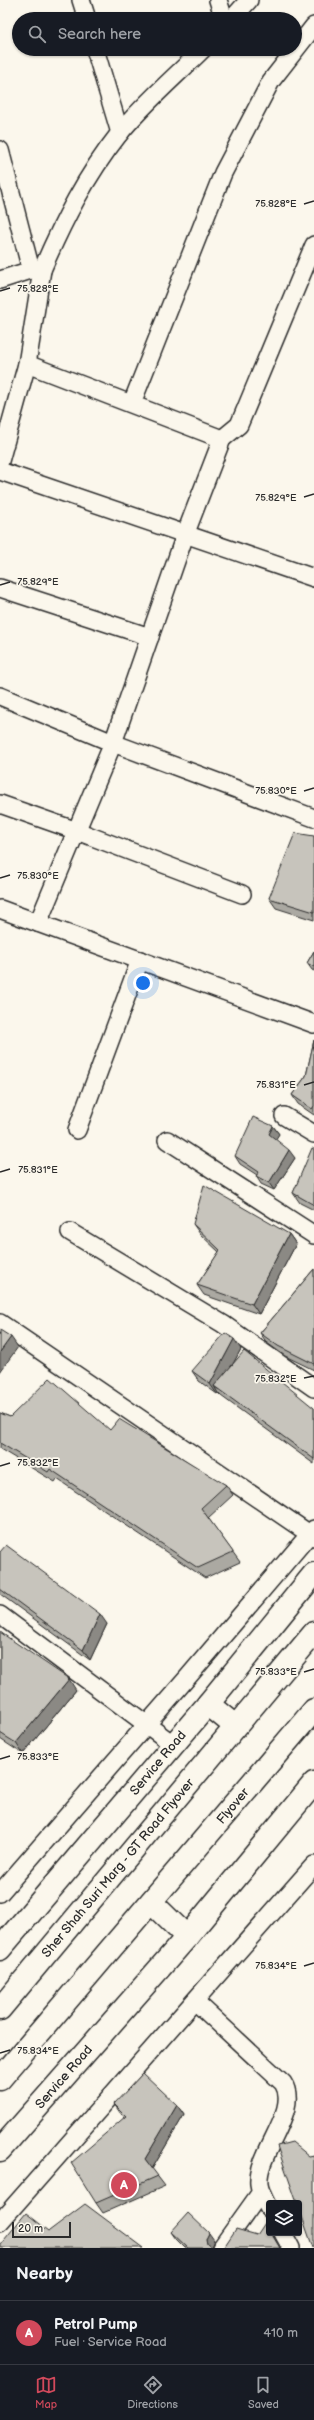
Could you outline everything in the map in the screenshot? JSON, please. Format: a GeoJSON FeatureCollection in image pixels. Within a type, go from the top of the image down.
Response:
{"type":"FeatureCollection","features":[{"type":"Feature","properties":{"kind":"main road","name":"Service Road"},"geometry":{"type":"LineString","coordinates":[[0,1949],[174,1745],[314,1574]]}},
{"type":"Feature","properties":{"kind":"main road"},"geometry":{"type":"LineString","coordinates":[[208,1704],[235,1726],[314,1633]]}},
{"type":"Feature","properties":{"kind":"main road","name":"Flyover"},"geometry":{"type":"LineString","coordinates":[[151,1902],[314,1710]]}},
{"type":"Feature","properties":{"kind":"main road","name":"Sher Shah Suri Marg - GT Road Flyover"},"geometry":{"type":"LineString","coordinates":[[0,2009],[235,1726]]}},
{"type":"Feature","properties":{"kind":"main road","name":"Service Road"},"geometry":{"type":"LineString","coordinates":[[0,2150],[187,1937],[314,1783]]}},
{"type":"Feature","properties":{"kind":"main road"},"geometry":{"type":"LineString","coordinates":[[0,2079],[151,1902],[187,1937]]}},
{"type":"Feature","properties":{"kind":"street"},"geometry":{"type":"LineString","coordinates":[[81,0],[85,12]]}},
{"type":"Feature","properties":{"kind":"street"},"geometry":{"type":"LineString","coordinates":[[218,0],[222,12]]}},
{"type":"Feature","properties":{"kind":"street"},"geometry":{"type":"LineString","coordinates":[[238,12],[249,0]]}},
{"type":"Feature","properties":{"kind":"street"},"geometry":{"type":"LineString","coordinates":[[302,41],[314,26]]}},
{"type":"Feature","properties":{"kind":"street"},"geometry":{"type":"LineString","coordinates":[[97,56],[120,133]]}},
{"type":"Feature","properties":{"kind":"street"},"geometry":{"type":"LineString","coordinates":[[0,461],[27,364],[37,270],[88,178],[120,133],[196,56]]}},
{"type":"Feature","properties":{"kind":"street"},"geometry":{"type":"LineString","coordinates":[[132,403],[223,173],[271,81],[291,56]]}},
{"type":"Feature","properties":{"kind":"street"},"geometry":{"type":"LineString","coordinates":[[0,150],[37,270]]}},
{"type":"Feature","properties":{"kind":"street"},"geometry":{"type":"LineString","coordinates":[[38,923],[113,743],[185,535],[222,439],[239,425],[314,245]]}},
{"type":"Feature","properties":{"kind":"street"},"geometry":{"type":"LineString","coordinates":[[0,280],[37,270]]}},
{"type":"Feature","properties":{"kind":"street"},"geometry":{"type":"LineString","coordinates":[[27,364],[132,403],[222,439]]}},
{"type":"Feature","properties":{"kind":"street"},"geometry":{"type":"LineString","coordinates":[[0,471],[314,578]]}},
{"type":"Feature","properties":{"kind":"street"},"geometry":{"type":"LineString","coordinates":[[0,588],[150,637]]}},
{"type":"Feature","properties":{"kind":"street"},"geometry":{"type":"LineString","coordinates":[[0,696],[113,743],[314,818]]}},
{"type":"Feature","properties":{"kind":"street"},"geometry":{"type":"LineString","coordinates":[[0,804],[242,894]]}},
{"type":"Feature","properties":{"kind":"street"},"geometry":{"type":"LineString","coordinates":[[0,909],[314,1024]]}},
{"type":"Feature","properties":{"kind":"street"},"geometry":{"type":"LineString","coordinates":[[77,1130],[140,960]]}},
{"type":"Feature","properties":{"kind":"street"},"geometry":{"type":"LineString","coordinates":[[284,1116],[314,1134]]}},
{"type":"Feature","properties":{"kind":"street"},"geometry":{"type":"LineString","coordinates":[[167,1140],[314,1235]]}},
{"type":"Feature","properties":{"kind":"street"},"geometry":{"type":"LineString","coordinates":[[70,1232],[223,1324],[314,1388]]}},
{"type":"Feature","properties":{"kind":"street"},"geometry":{"type":"LineString","coordinates":[[0,1323],[313,1533],[0,1893]]}},
{"type":"Feature","properties":{"kind":"street"},"geometry":{"type":"LineString","coordinates":[[0,1615],[146,1726],[174,1745]]}},
{"type":"Feature","properties":{"kind":"street"},"geometry":{"type":"LineString","coordinates":[[0,2222],[314,1865]]}},
{"type":"Feature","properties":{"kind":"street"},"geometry":{"type":"LineString","coordinates":[[195,2001],[283,2083],[288,2090],[287,2105],[259,2173],[261,2192],[266,2203]]}},
{"type":"Feature","properties":{"kind":"street"},"geometry":{"type":"LineString","coordinates":[[221,2248],[261,2192]]}},
{"type":"Feature","properties":{"kind":"street"},"geometry":{"type":"LineString","coordinates":[[285,2236],[291,2248]]}},
{"type":"Feature","properties":{"kind":"building"},"geometry":{"type":"Polygon","coordinates":[[[295,833],[314,836],[314,912],[269,898],[295,833]]]}},
{"type":"Feature","properties":{"kind":"building"},"geometry":{"type":"Polygon","coordinates":[[[314,951],[314,967],[307,963],[314,951]]]}},
{"type":"Feature","properties":{"kind":"building"},"geometry":{"type":"Polygon","coordinates":[[[314,1040],[314,1106],[312,1109],[292,1095],[306,1076],[314,1040]]]}},
{"type":"Feature","properties":{"kind":"building"},"geometry":{"type":"Polygon","coordinates":[[[253,1117],[273,1126],[269,1134],[289,1150],[269,1183],[256,1176],[259,1172],[235,1156],[253,1117]]]}},
{"type":"Feature","properties":{"kind":"building"},"geometry":{"type":"Polygon","coordinates":[[[312,1148],[314,1149],[314,1205],[293,1193],[312,1148]]]}},
{"type":"Feature","properties":{"kind":"building"},"geometry":{"type":"Polygon","coordinates":[[[204,1185],[289,1234],[252,1304],[197,1285],[220,1250],[193,1224],[204,1185]]]}},
{"type":"Feature","properties":{"kind":"building"},"geometry":{"type":"Polygon","coordinates":[[[314,1269],[314,1364],[278,1346],[260,1333],[314,1269]]]}},
{"type":"Feature","properties":{"kind":"building"},"geometry":{"type":"Polygon","coordinates":[[[0,1330],[11,1337],[0,1352],[0,1330]]]}},
{"type":"Feature","properties":{"kind":"building"},"geometry":{"type":"Polygon","coordinates":[[[225,1333],[234,1339],[210,1384],[192,1371],[225,1333]]]}},
{"type":"Feature","properties":{"kind":"building"},"geometry":{"type":"Polygon","coordinates":[[[244,1351],[314,1408],[314,1459],[214,1386],[244,1351]]]}},
{"type":"Feature","properties":{"kind":"building"},"geometry":{"type":"Polygon","coordinates":[[[50,1378],[110,1430],[119,1419],[226,1485],[201,1508],[233,1552],[198,1568],[50,1469],[48,1472],[0,1443],[0,1413],[10,1417],[50,1378]]]}},
{"type":"Feature","properties":{"kind":"building"},"geometry":{"type":"Polygon","coordinates":[[[6,1545],[100,1614],[83,1650],[0,1589],[0,1552],[6,1545]]]}},
{"type":"Feature","properties":{"kind":"building"},"geometry":{"type":"Polygon","coordinates":[[[0,1632],[69,1679],[16,1743],[0,1733],[0,1632]]]}},
{"type":"Feature","properties":{"kind":"building"},"geometry":{"type":"Polygon","coordinates":[[[143,2073],[177,2105],[145,2159],[158,2176],[96,2203],[71,2163],[126,2116],[114,2104],[143,2073]]]}},
{"type":"Feature","properties":{"kind":"building"},"geometry":{"type":"Polygon","coordinates":[[[292,2142],[309,2156],[314,2155],[314,2248],[302,2217],[302,2200],[296,2200],[277,2146],[292,2142]]]}},
{"type":"Feature","properties":{"kind":"building"},"geometry":{"type":"Polygon","coordinates":[[[85,2204],[144,2248],[0,2248],[0,2245],[26,2213],[49,2231],[85,2204]]]}},
{"type":"Feature","properties":{"kind":"building"},"geometry":{"type":"Polygon","coordinates":[[[188,2213],[209,2233],[206,2239],[207,2244],[212,2248],[188,2248],[171,2232],[188,2213]]]}},
{"type":"Feature","properties":{"kind":"building"},"geometry":{"type":"Polygon","coordinates":[[[265,2223],[266,2236],[273,2236],[280,2248],[221,2248],[224,2247],[236,2229],[257,2235],[265,2223]]]}},
{"type":"Feature","properties":{"kind":"place","name":"Petrol Pump"},"geometry":{"type":"Point","coordinates":[124,2185]}}]}
